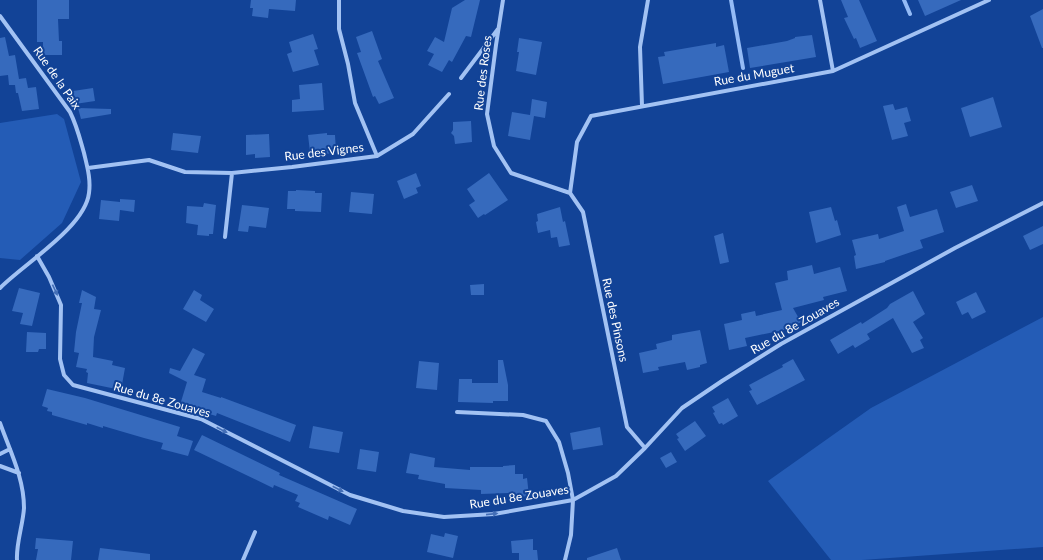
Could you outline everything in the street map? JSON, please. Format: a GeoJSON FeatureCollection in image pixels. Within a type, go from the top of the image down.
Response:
{"type":"FeatureCollection","features":[{"type":"Feature","properties":{"kind":"street","name":"Rue des Vignes"},"geometry":{"type":"LineString","coordinates":[[88,168],[149,160],[185,172],[232,173],[377,156],[355,103],[348,64],[339,29],[339,0]]}},
{"type":"Feature","properties":{"kind":"street","name":"Rue des Roses"},"geometry":{"type":"LineString","coordinates":[[503,0],[487,114],[494,146],[511,173],[570,193]]}},
{"type":"Feature","properties":{"kind":"street"},"geometry":{"type":"LineString","coordinates":[[642,106],[640,47],[648,0]]}},
{"type":"Feature","properties":{"kind":"street"},"geometry":{"type":"LineString","coordinates":[[820,0],[833,71]]}},
{"type":"Feature","properties":{"kind":"street","name":"Rue du Muguet"},"geometry":{"type":"LineString","coordinates":[[570,193],[577,142],[591,116],[833,71],[989,0]]}},
{"type":"Feature","properties":{"kind":"street","name":"Rue de la Paix"},"geometry":{"type":"LineString","coordinates":[[0,16],[70,112],[76,125],[88,168],[90,181],[89,193],[84,208],[78,217],[66,231],[0,288]]}},
{"type":"Feature","properties":{"kind":"street","name":"Rue des Roses"},"geometry":{"type":"LineString","coordinates":[[461,78],[499,28]]}},
{"type":"Feature","properties":{"kind":"street"},"geometry":{"type":"LineString","coordinates":[[377,156],[413,134],[449,94]]}},
{"type":"Feature","properties":{"kind":"street"},"geometry":{"type":"LineString","coordinates":[[225,237],[232,173]]}},
{"type":"Feature","properties":{"kind":"street","name":"Rue des Pinsons"},"geometry":{"type":"LineString","coordinates":[[570,193],[583,212],[626,427],[646,448]]}},
{"type":"Feature","properties":{"kind":"street","name":"Rue du 8e Zouaves"},"geometry":{"type":"LineString","coordinates":[[37,256],[61,305],[60,359],[64,375],[73,385],[201,419],[350,495],[403,511],[444,517],[494,514],[573,500],[616,476],[646,448],[682,408],[722,381],[781,344],[955,248],[1043,203]]}},
{"type":"Feature","properties":{"kind":"street"},"geometry":{"type":"LineString","coordinates":[[457,412],[523,415],[546,421],[559,442],[568,473],[573,500],[571,535],[565,560]]}},
{"type":"Feature","properties":{"kind":"street"},"geometry":{"type":"LineString","coordinates":[[0,423],[19,473],[22,486],[24,508],[17,560]]}},
{"type":"Feature","properties":{"kind":"street"},"geometry":{"type":"LineString","coordinates":[[0,454],[10,450]]}},
{"type":"Feature","properties":{"kind":"street"},"geometry":{"type":"LineString","coordinates":[[0,466],[19,473]]}},
{"type":"Feature","properties":{"kind":"street"},"geometry":{"type":"LineString","coordinates":[[242,560],[255,532]]}},
{"type":"Feature","properties":{"kind":"shaded area"},"geometry":{"type":"Polygon","coordinates":[[[57,114],[64,119],[81,182],[62,223],[20,260],[0,258],[0,123],[57,114]]]}},
{"type":"Feature","properties":{"kind":"shaded area"},"geometry":{"type":"Polygon","coordinates":[[[1043,317],[1043,547],[862,560],[831,560],[768,481],[871,408],[1043,317]]]}},
{"type":"Feature","properties":{"kind":"building"},"geometry":{"type":"Polygon","coordinates":[[[37,0],[69,0],[69,19],[58,19],[59,41],[62,41],[62,55],[43,55],[43,42],[37,42],[37,0]]]}},
{"type":"Feature","properties":{"kind":"building"},"geometry":{"type":"Polygon","coordinates":[[[251,0],[296,0],[295,11],[269,9],[268,18],[252,16],[253,8],[250,8],[251,0]]]}},
{"type":"Feature","properties":{"kind":"building"},"geometry":{"type":"Polygon","coordinates":[[[465,0],[480,0],[471,37],[466,36],[452,62],[449,60],[442,72],[428,65],[434,54],[427,51],[435,37],[444,42],[452,8],[465,0]]]}},
{"type":"Feature","properties":{"kind":"building"},"geometry":{"type":"Polygon","coordinates":[[[841,0],[859,0],[877,41],[860,48],[844,18],[848,17],[841,0]]]}},
{"type":"Feature","properties":{"kind":"building"},"geometry":{"type":"Polygon","coordinates":[[[918,0],[961,0],[925,16],[918,0]]]}},
{"type":"Feature","properties":{"kind":"building"},"geometry":{"type":"Polygon","coordinates":[[[1043,9],[1043,48],[1042,48],[1030,16],[1043,9]]]}},
{"type":"Feature","properties":{"kind":"building"},"geometry":{"type":"Polygon","coordinates":[[[372,31],[382,59],[378,61],[394,98],[379,104],[375,96],[373,97],[357,53],[361,52],[356,37],[372,31]]]}},
{"type":"Feature","properties":{"kind":"building"},"geometry":{"type":"Polygon","coordinates":[[[313,34],[318,49],[314,50],[319,65],[293,72],[287,54],[292,52],[289,42],[313,34]]]}},
{"type":"Feature","properties":{"kind":"building"},"geometry":{"type":"Polygon","coordinates":[[[812,35],[816,57],[750,68],[747,48],[787,41],[795,37],[812,35]]]}},
{"type":"Feature","properties":{"kind":"building"},"geometry":{"type":"Polygon","coordinates":[[[5,37],[9,56],[15,55],[19,79],[26,78],[28,88],[36,87],[39,109],[22,111],[15,85],[9,85],[8,75],[0,76],[0,38],[5,37]]]}},
{"type":"Feature","properties":{"kind":"building"},"geometry":{"type":"Polygon","coordinates":[[[519,38],[542,42],[536,75],[516,71],[519,52],[517,52],[519,38]]]}},
{"type":"Feature","properties":{"kind":"building"},"geometry":{"type":"Polygon","coordinates":[[[716,43],[716,47],[724,45],[729,72],[663,84],[658,57],[665,56],[664,52],[716,43]]]}},
{"type":"Feature","properties":{"kind":"building"},"geometry":{"type":"Polygon","coordinates":[[[322,83],[324,110],[292,112],[292,100],[300,99],[299,85],[322,83]]]}},
{"type":"Feature","properties":{"kind":"building"},"geometry":{"type":"Polygon","coordinates":[[[93,88],[95,101],[75,104],[73,91],[93,88]]]}},
{"type":"Feature","properties":{"kind":"building"},"geometry":{"type":"Polygon","coordinates":[[[993,97],[1002,127],[970,137],[961,108],[993,97]]]}},
{"type":"Feature","properties":{"kind":"building"},"geometry":{"type":"Polygon","coordinates":[[[532,99],[547,102],[545,118],[534,116],[530,140],[508,136],[512,112],[530,115],[532,99]]]}},
{"type":"Feature","properties":{"kind":"building"},"geometry":{"type":"Polygon","coordinates":[[[893,104],[895,110],[907,107],[911,121],[904,123],[908,136],[892,140],[883,106],[893,104]]]}},
{"type":"Feature","properties":{"kind":"building"},"geometry":{"type":"Polygon","coordinates":[[[78,108],[111,109],[111,114],[81,119],[78,108]]]}},
{"type":"Feature","properties":{"kind":"building"},"geometry":{"type":"Polygon","coordinates":[[[471,121],[472,142],[455,144],[454,136],[451,133],[453,130],[453,122],[471,121]]]}},
{"type":"Feature","properties":{"kind":"building"},"geometry":{"type":"Polygon","coordinates":[[[173,133],[201,136],[198,153],[171,150],[173,133]]]}},
{"type":"Feature","properties":{"kind":"building"},"geometry":{"type":"Polygon","coordinates":[[[327,133],[327,135],[335,135],[336,153],[324,154],[323,151],[310,152],[308,135],[327,133]]]}},
{"type":"Feature","properties":{"kind":"building"},"geometry":{"type":"Polygon","coordinates":[[[269,134],[270,157],[255,158],[255,154],[246,155],[246,135],[269,134]]]}},
{"type":"Feature","properties":{"kind":"building"},"geometry":{"type":"Polygon","coordinates":[[[416,173],[421,186],[416,188],[418,193],[404,199],[397,181],[416,173]]]}},
{"type":"Feature","properties":{"kind":"building"},"geometry":{"type":"Polygon","coordinates":[[[489,173],[508,200],[478,218],[469,205],[475,201],[467,189],[489,173]]]}},
{"type":"Feature","properties":{"kind":"building"},"geometry":{"type":"Polygon","coordinates":[[[972,185],[978,201],[956,208],[950,192],[972,185]]]}},
{"type":"Feature","properties":{"kind":"building"},"geometry":{"type":"Polygon","coordinates":[[[296,190],[322,193],[321,212],[295,211],[295,209],[287,209],[288,191],[296,190]]]}},
{"type":"Feature","properties":{"kind":"building"},"geometry":{"type":"Polygon","coordinates":[[[351,192],[374,194],[372,214],[349,212],[351,192]]]}},
{"type":"Feature","properties":{"kind":"building"},"geometry":{"type":"Polygon","coordinates":[[[120,199],[135,200],[134,212],[120,210],[119,221],[99,219],[101,200],[120,202],[120,199]]]}},
{"type":"Feature","properties":{"kind":"building"},"geometry":{"type":"Polygon","coordinates":[[[204,203],[216,205],[213,234],[209,234],[209,236],[197,235],[198,225],[186,223],[187,206],[203,207],[204,203]]]}},
{"type":"Feature","properties":{"kind":"building"},"geometry":{"type":"Polygon","coordinates":[[[906,204],[910,217],[937,209],[944,232],[920,240],[923,248],[885,262],[856,269],[854,256],[856,255],[852,240],[878,234],[879,239],[904,231],[897,207],[906,204]]]}},
{"type":"Feature","properties":{"kind":"building"},"geometry":{"type":"Polygon","coordinates":[[[242,205],[269,208],[266,228],[249,226],[248,232],[238,231],[242,205]]]}},
{"type":"Feature","properties":{"kind":"building"},"geometry":{"type":"Polygon","coordinates":[[[560,207],[563,222],[565,221],[570,245],[559,247],[557,237],[551,238],[550,230],[538,233],[536,222],[538,221],[537,214],[560,207]]]}},
{"type":"Feature","properties":{"kind":"building"},"geometry":{"type":"Polygon","coordinates":[[[831,207],[835,221],[837,220],[841,235],[816,243],[809,212],[831,207]]]}},
{"type":"Feature","properties":{"kind":"building"},"geometry":{"type":"Polygon","coordinates":[[[1043,226],[1043,244],[1030,250],[1023,236],[1043,226]]]}},
{"type":"Feature","properties":{"kind":"building"},"geometry":{"type":"Polygon","coordinates":[[[723,233],[729,262],[720,264],[714,236],[723,233]]]}},
{"type":"Feature","properties":{"kind":"building"},"geometry":{"type":"Polygon","coordinates":[[[812,265],[814,274],[840,267],[847,291],[823,297],[824,300],[793,308],[801,322],[789,329],[745,338],[747,346],[729,350],[724,324],[742,320],[741,314],[755,311],[756,316],[782,310],[775,283],[788,280],[787,271],[812,265]]]}},
{"type":"Feature","properties":{"kind":"building"},"geometry":{"type":"Polygon","coordinates":[[[484,284],[484,295],[471,295],[470,285],[484,284]]]}},
{"type":"Feature","properties":{"kind":"building"},"geometry":{"type":"Polygon","coordinates":[[[19,288],[40,293],[32,326],[20,324],[23,313],[12,311],[19,288]]]}},
{"type":"Feature","properties":{"kind":"building"},"geometry":{"type":"Polygon","coordinates":[[[82,290],[96,297],[94,309],[101,310],[94,337],[93,357],[113,361],[112,365],[125,368],[121,390],[87,383],[87,369],[76,367],[79,353],[74,352],[76,332],[82,303],[79,303],[82,290]]]}},
{"type":"Feature","properties":{"kind":"building"},"geometry":{"type":"Polygon","coordinates":[[[194,290],[202,295],[200,300],[214,309],[206,322],[183,309],[194,290]]]}},
{"type":"Feature","properties":{"kind":"building"},"geometry":{"type":"Polygon","coordinates":[[[913,291],[925,314],[913,322],[923,338],[920,340],[924,348],[912,353],[893,318],[867,334],[870,339],[855,348],[853,345],[838,354],[830,340],[861,322],[862,324],[887,308],[890,304],[913,291]]]}},
{"type":"Feature","properties":{"kind":"building"},"geometry":{"type":"Polygon","coordinates":[[[976,292],[986,312],[972,319],[968,312],[962,315],[956,302],[976,292]]]}},
{"type":"Feature","properties":{"kind":"building"},"geometry":{"type":"Polygon","coordinates":[[[700,330],[707,363],[700,365],[700,367],[687,370],[685,362],[658,367],[659,370],[643,373],[639,353],[657,349],[656,344],[672,340],[672,335],[700,330]]]}},
{"type":"Feature","properties":{"kind":"building"},"geometry":{"type":"Polygon","coordinates":[[[27,332],[46,333],[46,349],[39,349],[38,352],[26,352],[27,332]]]}},
{"type":"Feature","properties":{"kind":"building"},"geometry":{"type":"Polygon","coordinates":[[[193,348],[205,354],[194,375],[206,379],[202,392],[221,397],[296,425],[290,442],[217,413],[216,416],[180,405],[187,382],[169,373],[170,368],[180,371],[193,348]]]}},
{"type":"Feature","properties":{"kind":"building"},"geometry":{"type":"Polygon","coordinates":[[[793,359],[805,380],[757,405],[749,391],[752,390],[749,385],[783,367],[782,365],[793,359]]]}},
{"type":"Feature","properties":{"kind":"building"},"geometry":{"type":"Polygon","coordinates":[[[498,360],[503,360],[508,385],[508,401],[493,401],[493,403],[458,402],[459,379],[472,379],[472,383],[498,383],[498,360]]]}},
{"type":"Feature","properties":{"kind":"building"},"geometry":{"type":"Polygon","coordinates":[[[419,361],[439,363],[437,390],[416,388],[419,361]]]}},
{"type":"Feature","properties":{"kind":"building"},"geometry":{"type":"Polygon","coordinates":[[[47,389],[85,398],[180,427],[177,436],[193,441],[188,456],[161,449],[163,443],[103,426],[103,428],[87,423],[87,425],[52,415],[52,412],[47,411],[48,408],[42,406],[47,389]]]}},
{"type":"Feature","properties":{"kind":"building"},"geometry":{"type":"Polygon","coordinates":[[[728,398],[738,416],[723,425],[722,423],[719,424],[713,413],[715,412],[712,407],[728,398]]]}},
{"type":"Feature","properties":{"kind":"building"},"geometry":{"type":"Polygon","coordinates":[[[695,421],[706,436],[685,451],[677,439],[679,438],[676,434],[695,421]]]}},
{"type":"Feature","properties":{"kind":"building"},"geometry":{"type":"Polygon","coordinates":[[[313,426],[343,432],[339,453],[309,448],[313,426]]]}},
{"type":"Feature","properties":{"kind":"building"},"geometry":{"type":"Polygon","coordinates":[[[600,427],[603,445],[573,450],[570,433],[600,427]]]}},
{"type":"Feature","properties":{"kind":"building"},"geometry":{"type":"Polygon","coordinates":[[[202,435],[280,473],[279,475],[357,509],[350,525],[329,516],[328,520],[298,507],[300,503],[295,501],[298,495],[274,485],[273,488],[194,450],[202,435]]]}},
{"type":"Feature","properties":{"kind":"building"},"geometry":{"type":"Polygon","coordinates":[[[360,449],[379,452],[376,472],[357,469],[360,449]]]}},
{"type":"Feature","properties":{"kind":"building"},"geometry":{"type":"Polygon","coordinates":[[[671,452],[677,462],[666,468],[660,458],[671,452]]]}},
{"type":"Feature","properties":{"kind":"building"},"geometry":{"type":"Polygon","coordinates":[[[410,453],[435,458],[434,467],[470,470],[470,467],[503,467],[515,465],[515,474],[523,474],[523,479],[527,478],[529,496],[510,498],[509,493],[481,494],[481,490],[445,488],[445,484],[418,479],[419,475],[406,473],[410,453]]]}},
{"type":"Feature","properties":{"kind":"building"},"geometry":{"type":"Polygon","coordinates":[[[445,533],[458,536],[453,558],[427,552],[431,534],[444,537],[445,533]]]}},
{"type":"Feature","properties":{"kind":"building"},"geometry":{"type":"Polygon","coordinates":[[[36,538],[73,541],[71,560],[36,560],[38,549],[35,549],[36,538]]]}},
{"type":"Feature","properties":{"kind":"building"},"geometry":{"type":"Polygon","coordinates":[[[533,539],[533,550],[537,550],[538,560],[519,560],[519,553],[512,553],[511,541],[533,539]]]}},
{"type":"Feature","properties":{"kind":"building"},"geometry":{"type":"Polygon","coordinates":[[[100,548],[150,554],[150,560],[98,560],[100,548]]]}},
{"type":"Feature","properties":{"kind":"building"},"geometry":{"type":"Polygon","coordinates":[[[617,548],[621,560],[587,560],[587,558],[617,548]]]}},
{"type":"Feature","properties":{"kind":"waterway"},"geometry":{"type":"LineString","coordinates":[[731,0],[743,68]]}},
{"type":"Feature","properties":{"kind":"waterway"},"geometry":{"type":"LineString","coordinates":[[904,0],[910,14]]}}]}
